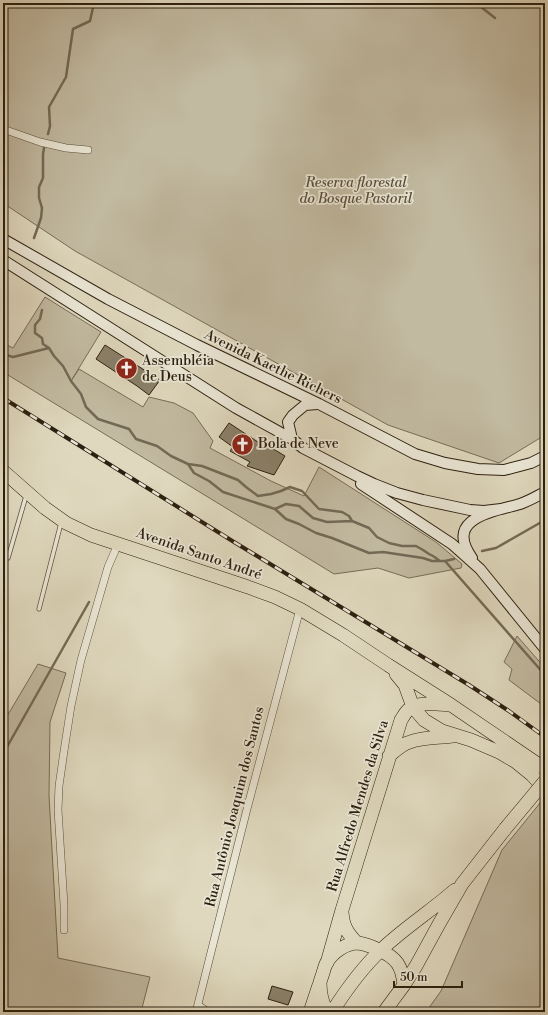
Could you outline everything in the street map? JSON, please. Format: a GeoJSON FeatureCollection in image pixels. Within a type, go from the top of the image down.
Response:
{"type":"FeatureCollection","features":[{"type":"Feature","properties":{"kind":"highway","name":"Avenida Santo André"},"geometry":{"type":"LineString","coordinates":[[3,471],[45,508],[62,520],[92,535],[248,587],[275,597],[300,609],[451,705],[545,769]]}},
{"type":"Feature","properties":{"kind":"highway","name":"Avenida Santo André"},"geometry":{"type":"LineString","coordinates":[[388,665],[406,685],[413,707]]}},
{"type":"Feature","properties":{"kind":"highway"},"geometry":{"type":"LineString","coordinates":[[451,705],[427,704],[413,707],[424,720],[442,731],[476,742],[499,752],[516,762],[532,775],[545,789]]}},
{"type":"Feature","properties":{"kind":"highway"},"geometry":{"type":"LineString","coordinates":[[433,726],[431,716],[436,710],[451,705]]}},
{"type":"Feature","properties":{"kind":"highway","name":"Rua Alfredo Mendes da Silva"},"geometry":{"type":"LineString","coordinates":[[310,1012],[327,963],[401,720],[413,707]]}},
{"type":"Feature","properties":{"kind":"highway"},"geometry":{"type":"LineString","coordinates":[[389,756],[410,742],[422,739],[456,736]]}},
{"type":"Feature","properties":{"kind":"highway"},"geometry":{"type":"LineString","coordinates":[[384,1012],[416,966],[462,884],[545,781]]}},
{"type":"Feature","properties":{"kind":"highway"},"geometry":{"type":"LineString","coordinates":[[332,1012],[361,971],[380,951],[462,884]]}},
{"type":"Feature","properties":{"kind":"highway","name":"Rua Alfredo Mendes da Silva"},"geometry":{"type":"LineString","coordinates":[[342,910],[342,920],[344,926],[348,933],[360,944]]}},
{"type":"Feature","properties":{"kind":"highway"},"geometry":{"type":"LineString","coordinates":[[327,963],[341,948],[360,944],[384,942],[399,934]]}},
{"type":"Feature","properties":{"kind":"highway"},"geometry":{"type":"LineString","coordinates":[[360,944],[389,955],[396,960],[402,970],[404,985]]}},
{"type":"Feature","properties":{"kind":"highway"},"geometry":{"type":"LineString","coordinates":[[361,971],[382,961],[396,960]]}},
{"type":"Feature","properties":{"kind":"highway"},"geometry":{"type":"LineString","coordinates":[[320,981],[322,999],[328,1012]]}},
{"type":"Feature","properties":{"kind":"highway"},"geometry":{"type":"LineString","coordinates":[[340,1012],[342,997]]}},
{"type":"Feature","properties":{"kind":"main road","name":"Avenida Kaethe Richers"},"geometry":{"type":"LineString","coordinates":[[3,239],[108,299],[190,342],[319,404],[415,454],[445,463],[478,469],[504,470],[531,463],[545,456]]}},
{"type":"Feature","properties":{"kind":"main road"},"geometry":{"type":"LineString","coordinates":[[3,260],[236,408],[292,439],[303,448],[321,458],[374,484],[397,493],[470,510],[484,511],[501,509]]}},
{"type":"Feature","properties":{"kind":"main road"},"geometry":{"type":"LineString","coordinates":[[292,439],[288,422],[293,415],[305,405],[319,404]]}},
{"type":"Feature","properties":{"kind":"main road"},"geometry":{"type":"LineString","coordinates":[[321,458],[452,544],[480,569]]}},
{"type":"Feature","properties":{"kind":"main road"},"geometry":{"type":"LineString","coordinates":[[545,492],[522,503],[485,514],[472,520],[466,526],[463,538],[465,546],[480,569],[545,649]]}},
{"type":"Feature","properties":{"kind":"street"},"geometry":{"type":"LineString","coordinates":[[3,129],[40,142],[66,148],[88,150]]}},
{"type":"Feature","properties":{"kind":"street"},"geometry":{"type":"LineString","coordinates":[[64,930],[64,905],[58,810],[59,786],[71,706],[81,660],[108,567],[118,544]]}},
{"type":"Feature","properties":{"kind":"street","name":"Rua Antônio Joaquim dos Santos"},"geometry":{"type":"LineString","coordinates":[[197,1008],[300,609]]}},
{"type":"Feature","properties":{"kind":"street"},"geometry":{"type":"LineString","coordinates":[[197,1008],[208,1012]]}},
{"type":"Feature","properties":{"kind":"lane"},"geometry":{"type":"LineString","coordinates":[[8,558],[27,493]]}},
{"type":"Feature","properties":{"kind":"lane"},"geometry":{"type":"LineString","coordinates":[[39,609],[62,520]]}},
{"type":"Feature","properties":{"kind":"green space","name":"Reserva florestal do Bosque Pastoril"},"geometry":{"type":"Polygon","coordinates":[[[3,3],[545,3],[545,435],[499,463],[388,425],[75,251],[3,203],[3,3]]]}},
{"type":"Feature","properties":{"kind":"green space"},"geometry":{"type":"Polygon","coordinates":[[[45,297],[101,332],[71,381],[79,369],[143,407],[149,397],[174,403],[193,413],[213,441],[210,448],[271,481],[304,496],[319,467],[436,542],[462,564],[461,568],[409,578],[378,568],[334,574],[3,372],[3,343],[13,348],[45,297]]]}},
{"type":"Feature","properties":{"kind":"green space"},"geometry":{"type":"Polygon","coordinates":[[[517,636],[545,668],[545,707],[509,680],[512,669],[504,662],[517,636]]]}},
{"type":"Feature","properties":{"kind":"green space"},"geometry":{"type":"Polygon","coordinates":[[[38,664],[66,673],[50,722],[49,796],[58,958],[150,977],[141,1012],[3,1012],[3,723],[38,664]]]}},
{"type":"Feature","properties":{"kind":"green space"},"geometry":{"type":"Polygon","coordinates":[[[540,803],[545,812],[545,1012],[426,1012],[441,991],[502,850],[540,803]]]}},
{"type":"Feature","properties":{"kind":"building","name":"Assembléia de Deus"},"geometry":{"type":"Polygon","coordinates":[[[105,345],[160,380],[149,395],[96,359],[105,345]]]}},
{"type":"Feature","properties":{"kind":"building"},"geometry":{"type":"Polygon","coordinates":[[[229,423],[261,444],[262,442],[285,456],[274,475],[247,466],[250,462],[230,451],[233,447],[219,437],[229,423]]]}},
{"type":"Feature","properties":{"kind":"building"},"geometry":{"type":"Polygon","coordinates":[[[272,986],[293,992],[288,1005],[268,999],[272,986]]]}},
{"type":"Feature","properties":{"kind":"waterway"},"geometry":{"type":"LineString","coordinates":[[48,134],[50,126],[49,107],[66,77],[73,29],[90,21],[94,3]]}},
{"type":"Feature","properties":{"kind":"waterway"},"geometry":{"type":"LineString","coordinates":[[476,3],[495,18]]}},
{"type":"Feature","properties":{"kind":"waterway"},"geometry":{"type":"LineString","coordinates":[[34,238],[41,218],[42,208],[39,198],[39,187],[43,178],[44,148]]}},
{"type":"Feature","properties":{"kind":"waterway"},"geometry":{"type":"LineString","coordinates":[[42,310],[40,319],[35,325],[35,333],[42,338],[43,344],[49,348],[63,366],[71,381],[81,394],[86,407],[98,419],[129,429],[136,439],[157,446],[171,456],[188,464],[194,473],[209,481],[223,492],[275,509],[286,519],[316,533],[369,553],[383,552],[423,558],[432,561],[445,561],[545,675]]}},
{"type":"Feature","properties":{"kind":"waterway"},"geometry":{"type":"LineString","coordinates":[[3,354],[13,357],[49,348]]}},
{"type":"Feature","properties":{"kind":"waterway"},"geometry":{"type":"LineString","coordinates":[[188,464],[202,466],[238,480],[258,496],[271,494],[290,487],[302,491],[319,509],[342,512],[349,516],[352,521]]}},
{"type":"Feature","properties":{"kind":"waterway"},"geometry":{"type":"LineString","coordinates":[[275,509],[286,504],[299,506],[313,518],[327,522],[352,521],[369,528],[377,537],[389,543],[402,546],[416,546],[440,561]]}},
{"type":"Feature","properties":{"kind":"waterway"},"geometry":{"type":"LineString","coordinates":[[482,551],[496,548],[545,520]]}},
{"type":"Feature","properties":{"kind":"waterway"},"geometry":{"type":"LineString","coordinates":[[445,561],[454,559]]}},
{"type":"Feature","properties":{"kind":"waterway"},"geometry":{"type":"LineString","coordinates":[[3,754],[89,602]]}},
{"type":"Feature","properties":{"kind":"railway"},"geometry":{"type":"LineString","coordinates":[[3,398],[234,542],[469,685],[545,737]]}},
{"type":"Feature","properties":{"kind":"place","name":"Assembléia de Deus"},"geometry":{"type":"Point","coordinates":[127,369]}},
{"type":"Feature","properties":{"kind":"place","name":"Bola de Neve"},"geometry":{"type":"Point","coordinates":[242,444]}}]}
